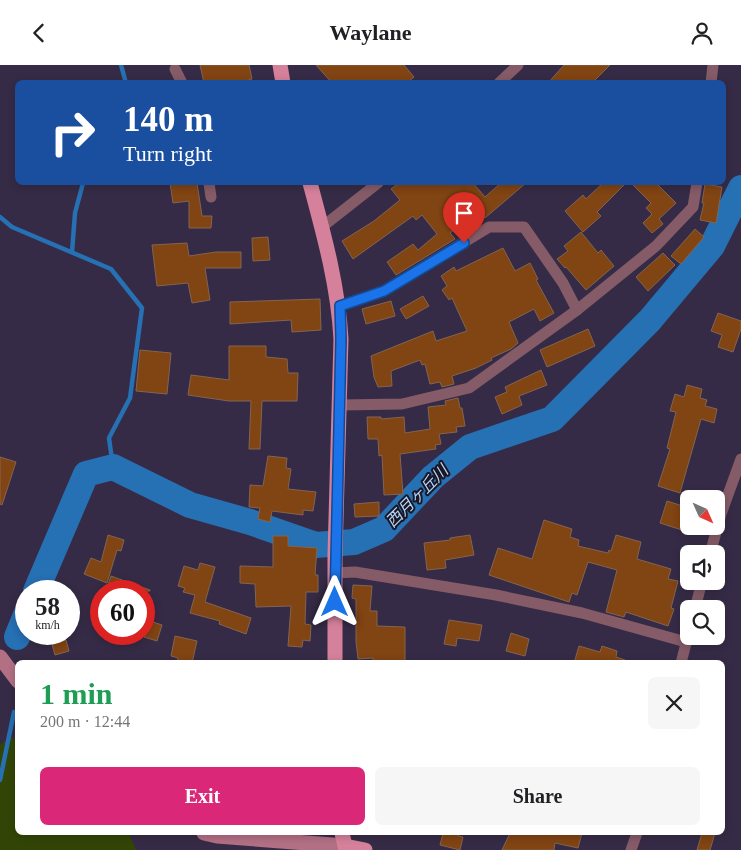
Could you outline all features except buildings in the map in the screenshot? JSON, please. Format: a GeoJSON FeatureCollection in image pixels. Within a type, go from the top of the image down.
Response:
{"type":"FeatureCollection","features":[{"type":"Feature","properties":{"kind":"main road"},"geometry":{"type":"LineString","coordinates":[[280,65],[282,80]]}},
{"type":"Feature","properties":{"kind":"main road"},"geometry":{"type":"LineString","coordinates":[[311,185],[340,306],[335,660]]}},
{"type":"Feature","properties":{"kind":"main road"},"geometry":{"type":"LineString","coordinates":[[344,843],[365,850]]}},
{"type":"Feature","properties":{"kind":"street"},"geometry":{"type":"LineString","coordinates":[[502,80],[518,65]]}},
{"type":"Feature","properties":{"kind":"street"},"geometry":{"type":"LineString","coordinates":[[711,80],[713,65]]}},
{"type":"Feature","properties":{"kind":"street"},"geometry":{"type":"LineString","coordinates":[[175,69],[180,80]]}},
{"type":"Feature","properties":{"kind":"street"},"geometry":{"type":"LineString","coordinates":[[208,185],[211,197]]}},
{"type":"Feature","properties":{"kind":"street"},"geometry":{"type":"LineString","coordinates":[[322,227],[375,185]]}},
{"type":"Feature","properties":{"kind":"street"},"geometry":{"type":"LineString","coordinates":[[340,405],[402,404],[469,388],[577,309],[656,246],[693,207],[697,185]]}},
{"type":"Feature","properties":{"kind":"street"},"geometry":{"type":"LineString","coordinates":[[340,306],[384,291],[489,227],[524,227],[563,283],[577,309]]}},
{"type":"Feature","properties":{"kind":"street"},"geometry":{"type":"LineString","coordinates":[[712,545],[721,514],[741,459]]}},
{"type":"Feature","properties":{"kind":"street"},"geometry":{"type":"LineString","coordinates":[[335,573],[355,572],[496,595],[680,635]]}},
{"type":"Feature","properties":{"kind":"street"},"geometry":{"type":"LineString","coordinates":[[682,660],[685,645]]}},
{"type":"Feature","properties":{"kind":"street"},"geometry":{"type":"LineString","coordinates":[[0,657],[15,677]]}},
{"type":"Feature","properties":{"kind":"street"},"geometry":{"type":"LineString","coordinates":[[213,835],[344,843]]}},
{"type":"Feature","properties":{"kind":"street"},"geometry":{"type":"LineString","coordinates":[[632,850],[636,835]]}},
{"type":"Feature","properties":{"kind":"green space"},"geometry":{"type":"Polygon","coordinates":[[[10,737],[15,738],[15,835],[130,835],[136,850],[0,850],[0,745],[10,737]]]}},
{"type":"Feature","properties":{"kind":"waterway"},"geometry":{"type":"LineString","coordinates":[[121,65],[125,80]]}},
{"type":"Feature","properties":{"kind":"waterway"},"geometry":{"type":"LineString","coordinates":[[72,252],[75,213],[82,185]]}},
{"type":"Feature","properties":{"kind":"waterway","name":"西月ヶ丘川"},"geometry":{"type":"LineString","coordinates":[[41,580],[86,474],[113,467],[190,505],[250,522],[316,545],[354,542],[384,529],[433,477],[470,447],[552,419],[650,320],[712,246],[741,188]]}},
{"type":"Feature","properties":{"kind":"waterway"},"geometry":{"type":"LineString","coordinates":[[0,217],[12,227],[111,269],[142,308],[130,398],[109,438],[113,467]]}},
{"type":"Feature","properties":{"kind":"waterway","name":"西月ヶ丘川"},"geometry":{"type":"LineString","coordinates":[[0,780],[14,712]]}},
{"type":"Feature","properties":{"kind":"route"},"geometry":{"type":"LineString","coordinates":[[335,602],[341,339],[340,306],[384,291],[464,243]]}}]}
